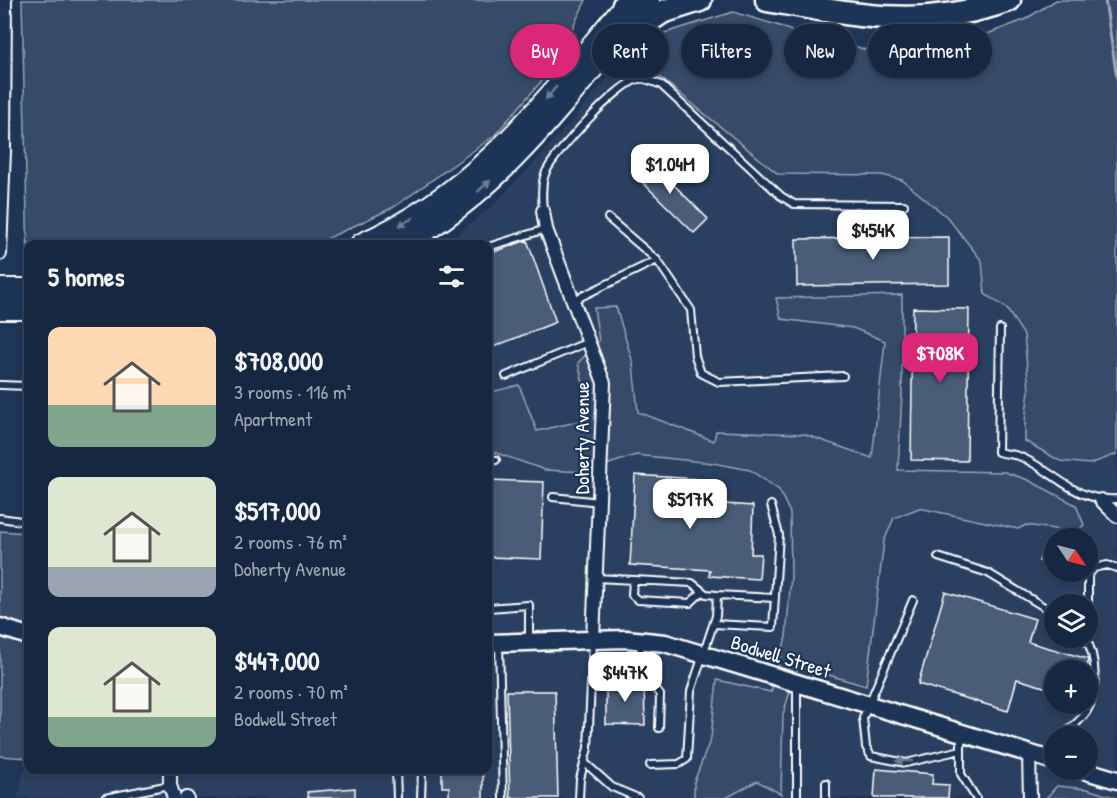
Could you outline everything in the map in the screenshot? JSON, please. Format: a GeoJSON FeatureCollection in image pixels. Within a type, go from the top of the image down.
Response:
{"type":"FeatureCollection","features":[{"type":"Feature","properties":{"kind":"highway"},"geometry":{"type":"LineString","coordinates":[[644,24],[662,12],[700,0]]}},
{"type":"Feature","properties":{"kind":"highway"},"geometry":{"type":"LineString","coordinates":[[767,0],[863,17],[905,20],[965,13],[1009,0]]}},
{"type":"Feature","properties":{"kind":"highway"},"geometry":{"type":"LineString","coordinates":[[850,0],[870,4],[910,6],[965,0]]}},
{"type":"Feature","properties":{"kind":"main road"},"geometry":{"type":"LineString","coordinates":[[629,24],[649,0]]}},
{"type":"Feature","properties":{"kind":"main road"},"geometry":{"type":"LineString","coordinates":[[369,240],[420,213],[488,162],[527,121],[627,2]]}},
{"type":"Feature","properties":{"kind":"main road"},"geometry":{"type":"LineString","coordinates":[[409,240],[454,212],[490,181],[524,147],[592,68]]}},
{"type":"Feature","properties":{"kind":"main road"},"geometry":{"type":"LineString","coordinates":[[0,289],[24,289]]}},
{"type":"Feature","properties":{"kind":"main road"},"geometry":{"type":"LineString","coordinates":[[0,309],[24,309]]}},
{"type":"Feature","properties":{"kind":"street"},"geometry":{"type":"LineString","coordinates":[[0,254],[4,151],[5,0]]}},
{"type":"Feature","properties":{"kind":"street","name":"Doherty Avenue"},"geometry":{"type":"LineString","coordinates":[[543,212],[546,229],[604,383],[593,639]]}},
{"type":"Feature","properties":{"kind":"street"},"geometry":{"type":"LineString","coordinates":[[1101,500],[1117,516]]}},
{"type":"Feature","properties":{"kind":"street"},"geometry":{"type":"LineString","coordinates":[[0,627],[24,635]]}},
{"type":"Feature","properties":{"kind":"street","name":"Bodwell Street"},"geometry":{"type":"LineString","coordinates":[[493,643],[593,639],[640,639],[664,643],[1044,758]]}},
{"type":"Feature","properties":{"kind":"street"},"geometry":{"type":"LineString","coordinates":[[1029,754],[1030,798]]}},
{"type":"Feature","properties":{"kind":"street"},"geometry":{"type":"LineString","coordinates":[[170,774],[174,798]]}},
{"type":"Feature","properties":{"kind":"street"},"geometry":{"type":"LineString","coordinates":[[1098,774],[1117,780]]}},
{"type":"Feature","properties":{"kind":"lane"},"geometry":{"type":"LineString","coordinates":[[543,212],[541,196],[545,175],[553,158],[613,95],[626,84],[638,79],[650,80],[661,85],[781,196],[794,204],[904,205]]}},
{"type":"Feature","properties":{"kind":"lane"},"geometry":{"type":"LineString","coordinates":[[608,218],[657,260],[691,310],[695,356],[701,373],[719,382],[843,376]]}},
{"type":"Feature","properties":{"kind":"lane"},"geometry":{"type":"LineString","coordinates":[[492,246],[546,229]]}},
{"type":"Feature","properties":{"kind":"lane"},"geometry":{"type":"LineString","coordinates":[[574,300],[657,260]]}},
{"type":"Feature","properties":{"kind":"lane"},"geometry":{"type":"LineString","coordinates":[[1000,329],[998,452],[1020,456],[1081,494],[1101,500],[1117,499]]}},
{"type":"Feature","properties":{"kind":"lane"},"geometry":{"type":"LineString","coordinates":[[506,376],[588,342]]}},
{"type":"Feature","properties":{"kind":"lane"},"geometry":{"type":"LineString","coordinates":[[0,385],[24,386]]}},
{"type":"Feature","properties":{"kind":"lane"},"geometry":{"type":"LineString","coordinates":[[492,460],[496,460]]}},
{"type":"Feature","properties":{"kind":"lane"},"geometry":{"type":"LineString","coordinates":[[553,497],[600,502]]}},
{"type":"Feature","properties":{"kind":"lane"},"geometry":{"type":"LineString","coordinates":[[714,624],[773,627],[779,535],[771,505]]}},
{"type":"Feature","properties":{"kind":"lane"},"geometry":{"type":"LineString","coordinates":[[0,518],[24,521]]}},
{"type":"Feature","properties":{"kind":"lane"},"geometry":{"type":"LineString","coordinates":[[938,557],[988,573],[1044,607]]}},
{"type":"Feature","properties":{"kind":"lane"},"geometry":{"type":"LineString","coordinates":[[1089,594],[1089,576],[1094,568],[1107,566],[1117,568]]}},
{"type":"Feature","properties":{"kind":"lane"},"geometry":{"type":"LineString","coordinates":[[596,578],[692,584],[702,592],[717,595],[775,598]]}},
{"type":"Feature","properties":{"kind":"lane"},"geometry":{"type":"LineString","coordinates":[[633,580],[632,595],[638,600],[690,603],[702,592]]}},
{"type":"Feature","properties":{"kind":"lane"},"geometry":{"type":"LineString","coordinates":[[650,765],[679,764],[687,759],[691,691],[714,624],[717,595]]}},
{"type":"Feature","properties":{"kind":"lane"},"geometry":{"type":"LineString","coordinates":[[913,600],[863,718],[866,747],[871,756],[906,763],[961,750]]}},
{"type":"Feature","properties":{"kind":"lane"},"geometry":{"type":"LineString","coordinates":[[492,608],[529,605],[529,641]]}},
{"type":"Feature","properties":{"kind":"lane"},"geometry":{"type":"LineString","coordinates":[[579,798],[580,779],[590,729],[593,639]]}},
{"type":"Feature","properties":{"kind":"lane"},"geometry":{"type":"LineString","coordinates":[[640,639],[642,669],[660,695],[659,728]]}},
{"type":"Feature","properties":{"kind":"lane"},"geometry":{"type":"LineString","coordinates":[[493,643],[503,798]]}},
{"type":"Feature","properties":{"kind":"lane"},"geometry":{"type":"LineString","coordinates":[[1073,726],[1090,705],[1096,667],[1089,648]]}},
{"type":"Feature","properties":{"kind":"lane"},"geometry":{"type":"LineString","coordinates":[[609,668],[642,669]]}},
{"type":"Feature","properties":{"kind":"lane"},"geometry":{"type":"LineString","coordinates":[[797,683],[797,798]]}},
{"type":"Feature","properties":{"kind":"lane"},"geometry":{"type":"LineString","coordinates":[[960,732],[962,774],[976,798]]}},
{"type":"Feature","properties":{"kind":"lane"},"geometry":{"type":"LineString","coordinates":[[584,762],[612,786],[638,798]]}},
{"type":"Feature","properties":{"kind":"lane"},"geometry":{"type":"LineString","coordinates":[[396,774],[396,798]]}},
{"type":"Feature","properties":{"kind":"lane"},"geometry":{"type":"LineString","coordinates":[[422,774],[422,798]]}},
{"type":"Feature","properties":{"kind":"lane"},"geometry":{"type":"LineString","coordinates":[[826,783],[826,798]]}},
{"type":"Feature","properties":{"kind":"lane"},"geometry":{"type":"LineString","coordinates":[[105,798],[170,784]]}},
{"type":"Feature","properties":{"kind":"shaded area"},"geometry":{"type":"Polygon","coordinates":[[[22,0],[586,0],[574,24],[510,24],[510,78],[544,78],[494,136],[394,207],[324,240],[27,240],[22,0]]]}},
{"type":"Feature","properties":{"kind":"shaded area"},"geometry":{"type":"Polygon","coordinates":[[[1056,0],[1117,0],[1117,454],[1090,464],[1060,461],[1025,441],[1029,390],[1024,335],[1006,308],[985,294],[982,261],[947,217],[902,180],[882,175],[778,174],[661,78],[669,78],[669,32],[681,28],[681,78],[772,78],[772,24],[694,24],[733,12],[780,26],[784,28],[784,78],[856,78],[856,47],[868,51],[868,78],[992,78],[992,32],[1024,20],[1056,0]]]}},
{"type":"Feature","properties":{"kind":"shaded area"},"geometry":{"type":"Polygon","coordinates":[[[681,37],[681,78],[772,78],[772,68],[1037,290],[1117,413],[1117,798],[17,798],[24,770],[24,774],[492,774],[492,240],[451,240],[492,206],[540,157],[608,78],[669,78],[669,42],[681,37]]]}},
{"type":"Feature","properties":{"kind":"shaded area"},"geometry":{"type":"Polygon","coordinates":[[[902,295],[902,392],[898,470],[1005,472],[1028,480],[1076,505],[1084,525],[1080,528],[1047,528],[1026,525],[1018,529],[919,508],[894,518],[884,541],[866,686],[798,666],[783,714],[781,794],[757,781],[726,798],[694,798],[694,782],[711,738],[717,680],[771,692],[786,637],[791,577],[790,513],[779,490],[750,470],[713,463],[636,455],[585,472],[545,470],[492,451],[492,392],[519,385],[537,431],[589,419],[578,363],[599,341],[594,308],[616,307],[633,363],[638,412],[714,441],[716,431],[804,434],[872,458],[885,341],[853,328],[781,319],[776,298],[902,295]]]}},
{"type":"Feature","properties":{"kind":"shaded area"},"geometry":{"type":"Polygon","coordinates":[[[0,531],[24,533],[24,758],[0,756],[0,531]]]}},
{"type":"Feature","properties":{"kind":"shaded area"},"geometry":{"type":"Polygon","coordinates":[[[1057,786],[1087,789],[1116,798],[1046,798],[1057,786]]]}},
{"type":"Feature","properties":{"kind":"building"},"geometry":{"type":"Polygon","coordinates":[[[646,157],[708,219],[694,233],[632,172],[646,157]]]}},
{"type":"Feature","properties":{"kind":"building"},"geometry":{"type":"Polygon","coordinates":[[[949,237],[949,284],[797,286],[796,239],[949,237]]]}},
{"type":"Feature","properties":{"kind":"building"},"geometry":{"type":"Polygon","coordinates":[[[527,240],[556,322],[492,347],[492,253],[527,240]]]}},
{"type":"Feature","properties":{"kind":"building"},"geometry":{"type":"Polygon","coordinates":[[[913,308],[969,309],[967,461],[911,460],[913,308]]]}},
{"type":"Feature","properties":{"kind":"building"},"geometry":{"type":"Polygon","coordinates":[[[635,475],[697,479],[696,502],[753,506],[751,554],[761,554],[759,579],[709,576],[710,570],[630,565],[635,475]]]}},
{"type":"Feature","properties":{"kind":"building"},"geometry":{"type":"Polygon","coordinates":[[[492,480],[544,482],[541,559],[492,557],[492,480]]]}},
{"type":"Feature","properties":{"kind":"building"},"geometry":{"type":"Polygon","coordinates":[[[1043,547],[1044,547],[1044,562],[1039,561],[1043,547]]]}},
{"type":"Feature","properties":{"kind":"building"},"geometry":{"type":"Polygon","coordinates":[[[945,592],[1035,619],[1028,642],[1088,659],[1044,660],[1044,687],[1017,679],[1008,711],[918,684],[945,592]]]}},
{"type":"Feature","properties":{"kind":"building"},"geometry":{"type":"Polygon","coordinates":[[[606,681],[644,681],[645,725],[606,724],[606,681]]]}},
{"type":"Feature","properties":{"kind":"building"},"geometry":{"type":"Polygon","coordinates":[[[507,691],[555,691],[558,798],[510,798],[507,691]]]}},
{"type":"Feature","properties":{"kind":"building"},"geometry":{"type":"Polygon","coordinates":[[[876,769],[933,774],[932,784],[949,785],[948,798],[874,798],[876,769]]]}},
{"type":"Feature","properties":{"kind":"building"},"geometry":{"type":"Polygon","coordinates":[[[442,774],[483,774],[483,798],[449,798],[449,787],[442,787],[442,774]]]}},
{"type":"Feature","properties":{"kind":"building"},"geometry":{"type":"Polygon","coordinates":[[[355,788],[355,798],[308,798],[307,792],[355,788]]]}},
{"type":"Feature","properties":{"kind":"waterway"},"geometry":{"type":"LineString","coordinates":[[1105,0],[1117,78]]}}]}
